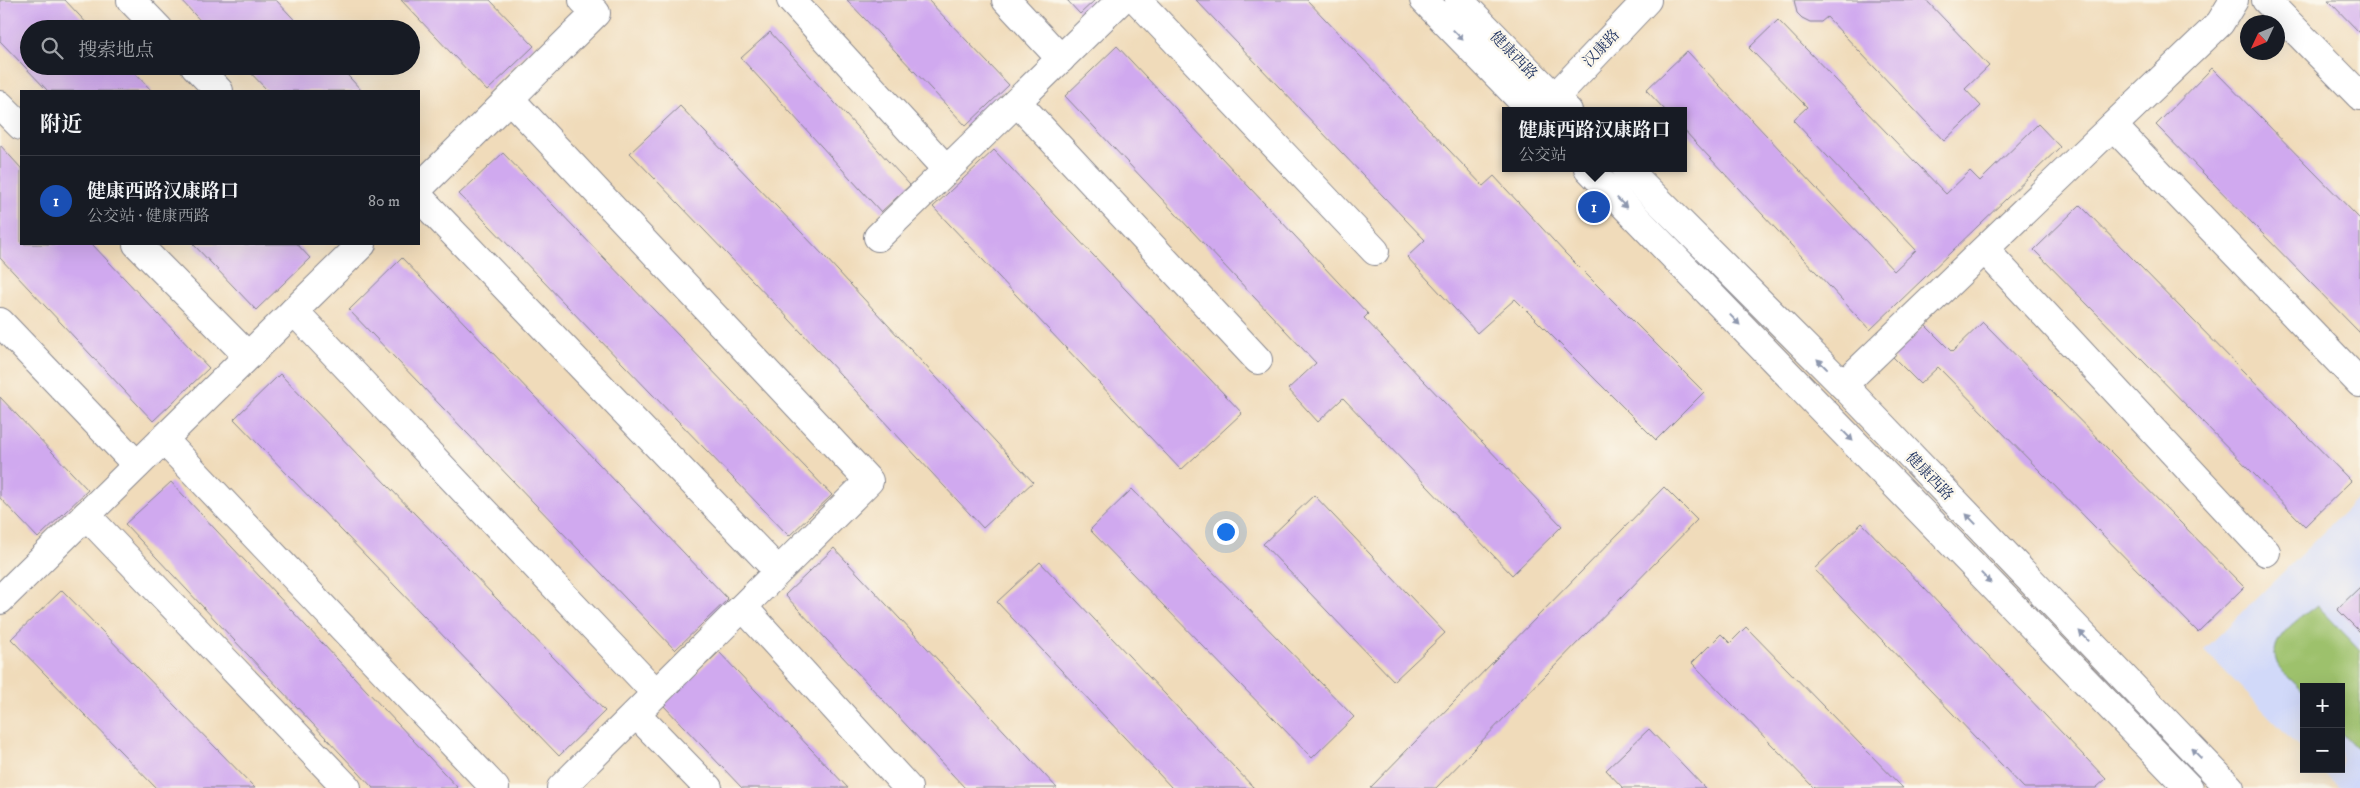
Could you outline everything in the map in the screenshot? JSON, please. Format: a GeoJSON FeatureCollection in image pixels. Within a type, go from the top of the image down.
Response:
{"type":"FeatureCollection","features":[{"type":"Feature","properties":{"kind":"street"},"geometry":{"type":"LineString","coordinates":[[131,0],[150,20]]}},
{"type":"Feature","properties":{"kind":"street"},"geometry":{"type":"LineString","coordinates":[[420,187],[596,13],[583,0]]}},
{"type":"Feature","properties":{"kind":"street"},"geometry":{"type":"LineString","coordinates":[[791,0],[947,170]]}},
{"type":"Feature","properties":{"kind":"street"},"geometry":{"type":"LineString","coordinates":[[1006,0],[1061,59]]}},
{"type":"Feature","properties":{"kind":"street"},"geometry":{"type":"LineString","coordinates":[[878,237],[1121,0]]}},
{"type":"Feature","properties":{"kind":"street"},"geometry":{"type":"LineString","coordinates":[[1137,0],[1374,251]]}},
{"type":"Feature","properties":{"kind":"street","name":"健康西路"},"geometry":{"type":"LineString","coordinates":[[1424,0],[1552,106]]}},
{"type":"Feature","properties":{"kind":"street","name":"健康西路"},"geometry":{"type":"LineString","coordinates":[[1459,0],[1552,106]]}},
{"type":"Feature","properties":{"kind":"street","name":"汉康路"},"geometry":{"type":"LineString","coordinates":[[1552,106],[1647,0]]}},
{"type":"Feature","properties":{"kind":"street"},"geometry":{"type":"LineString","coordinates":[[1843,385],[2220,23],[2234,0]]}},
{"type":"Feature","properties":{"kind":"street"},"geometry":{"type":"LineString","coordinates":[[2266,0],[2360,96]]}},
{"type":"Feature","properties":{"kind":"street"},"geometry":{"type":"LineString","coordinates":[[204,75],[218,90]]}},
{"type":"Feature","properties":{"kind":"street"},"geometry":{"type":"LineString","coordinates":[[510,99],[869,481],[561,788]]}},
{"type":"Feature","properties":{"kind":"street"},"geometry":{"type":"LineString","coordinates":[[1017,102],[1258,360]]}},
{"type":"Feature","properties":{"kind":"street"},"geometry":{"type":"LineString","coordinates":[[0,105],[20,125]]}},
{"type":"Feature","properties":{"kind":"street"},"geometry":{"type":"LineString","coordinates":[[2113,126],[2360,384]]}},
{"type":"Feature","properties":{"kind":"street","name":"健康西路"},"geometry":{"type":"LineString","coordinates":[[1592,172],[2189,788]]}},
{"type":"Feature","properties":{"kind":"street","name":"健康西路"},"geometry":{"type":"LineString","coordinates":[[1630,172],[1843,385],[2230,788]]}},
{"type":"Feature","properties":{"kind":"street"},"geometry":{"type":"LineString","coordinates":[[420,198],[778,571]]}},
{"type":"Feature","properties":{"kind":"street"},"geometry":{"type":"LineString","coordinates":[[138,245],[248,356]]}},
{"type":"Feature","properties":{"kind":"street"},"geometry":{"type":"LineString","coordinates":[[4,588],[86,515],[137,466],[361,245]]}},
{"type":"Feature","properties":{"kind":"street"},"geometry":{"type":"LineString","coordinates":[[1985,250],[2266,552]]}},
{"type":"Feature","properties":{"kind":"street"},"geometry":{"type":"LineString","coordinates":[[294,311],[656,693]]}},
{"type":"Feature","properties":{"kind":"street"},"geometry":{"type":"LineString","coordinates":[[0,322],[137,466]]}},
{"type":"Feature","properties":{"kind":"street"},"geometry":{"type":"LineString","coordinates":[[164,439],[495,788]]}},
{"type":"Feature","properties":{"kind":"street"},"geometry":{"type":"LineString","coordinates":[[86,515],[347,788]]}},
{"type":"Feature","properties":{"kind":"street"},"geometry":{"type":"LineString","coordinates":[[742,607],[908,788]]}},
{"type":"Feature","properties":{"kind":"street"},"geometry":{"type":"LineString","coordinates":[[636,714],[708,788]]}},
{"type":"Feature","properties":{"kind":"shaded area"},"geometry":{"type":"Polygon","coordinates":[[[2360,496],[2360,788],[2339,788],[2325,773],[2345,773],[2345,683],[2300,683],[2300,748],[2204,650],[2360,496]]]}},
{"type":"Feature","properties":{"kind":"green space"},"geometry":{"type":"Polygon","coordinates":[[[2317,605],[2360,650],[2360,752],[2345,736],[2345,683],[2300,683],[2300,688],[2285,674],[2277,663],[2276,645],[2294,622],[2317,605]]]}},
{"type":"Feature","properties":{"kind":"building"},"geometry":{"type":"Polygon","coordinates":[[[0,0],[65,0],[84,20],[20,20],[20,62],[0,41],[0,0]]]}},
{"type":"Feature","properties":{"kind":"building"},"geometry":{"type":"Polygon","coordinates":[[[181,0],[276,0],[295,20],[200,20],[181,0]]]}},
{"type":"Feature","properties":{"kind":"building"},"geometry":{"type":"Polygon","coordinates":[[[401,0],[490,0],[534,46],[487,91],[401,0]]]}},
{"type":"Feature","properties":{"kind":"building"},"geometry":{"type":"Polygon","coordinates":[[[847,0],[928,0],[1009,85],[966,126],[847,0]]]}},
{"type":"Feature","properties":{"kind":"building"},"geometry":{"type":"Polygon","coordinates":[[[1067,0],[1095,0],[1080,14],[1067,0]]]}},
{"type":"Feature","properties":{"kind":"building"},"geometry":{"type":"Polygon","coordinates":[[[1196,0],[1307,0],[1483,186],[1494,176],[1565,253],[1704,392],[1656,440],[1515,299],[1477,333],[1407,257],[1425,240],[1196,0]]]}},
{"type":"Feature","properties":{"kind":"building"},"geometry":{"type":"Polygon","coordinates":[[[1794,0],[1926,0],[1989,66],[1965,89],[1981,106],[1944,141],[1827,17],[1821,22],[1810,22],[1802,18],[1797,13],[1794,0]]]}},
{"type":"Feature","properties":{"kind":"building"},"geometry":{"type":"Polygon","coordinates":[[[2328,0],[2360,0],[2360,33],[2328,0]]]}},
{"type":"Feature","properties":{"kind":"building"},"geometry":{"type":"Polygon","coordinates":[[[1778,20],[1946,194],[1970,171],[1980,181],[2038,124],[2060,147],[1870,330],[1687,133],[1687,107],[1662,107],[1646,90],[1687,51],[1894,271],[1916,250],[1793,120],[1807,107],[1749,48],[1778,20]]]}},
{"type":"Feature","properties":{"kind":"building"},"geometry":{"type":"Polygon","coordinates":[[[770,32],[910,185],[881,212],[741,58],[770,32]]]}},
{"type":"Feature","properties":{"kind":"building"},"geometry":{"type":"Polygon","coordinates":[[[1117,46],[1368,314],[1364,318],[1562,526],[1512,575],[1343,398],[1318,422],[1288,389],[1316,363],[1065,96],[1117,46]]]}},
{"type":"Feature","properties":{"kind":"building"},"geometry":{"type":"Polygon","coordinates":[[[2212,68],[2360,219],[2360,333],[2156,125],[2212,68]]]}},
{"type":"Feature","properties":{"kind":"building"},"geometry":{"type":"Polygon","coordinates":[[[33,75],[137,75],[151,90],[47,90],[33,75]]]}},
{"type":"Feature","properties":{"kind":"building"},"geometry":{"type":"Polygon","coordinates":[[[253,75],[347,75],[361,90],[267,90],[253,75]]]}},
{"type":"Feature","properties":{"kind":"building"},"geometry":{"type":"Polygon","coordinates":[[[680,106],[826,258],[1033,482],[983,528],[776,305],[630,153],[680,106]]]}},
{"type":"Feature","properties":{"kind":"building"},"geometry":{"type":"Polygon","coordinates":[[[0,145],[20,167],[20,245],[93,245],[209,368],[153,421],[0,258],[0,145]]]}},
{"type":"Feature","properties":{"kind":"building"},"geometry":{"type":"Polygon","coordinates":[[[994,150],[1242,413],[1181,470],[933,207],[994,150]]]}},
{"type":"Feature","properties":{"kind":"building"},"geometry":{"type":"Polygon","coordinates":[[[503,153],[832,495],[789,536],[459,194],[503,153]]]}},
{"type":"Feature","properties":{"kind":"building"},"geometry":{"type":"Polygon","coordinates":[[[2080,205],[2351,481],[2305,526],[2034,250],[2080,205]]]}},
{"type":"Feature","properties":{"kind":"building"},"geometry":{"type":"Polygon","coordinates":[[[194,245],[298,245],[310,258],[256,310],[194,245]]]}},
{"type":"Feature","properties":{"kind":"building"},"geometry":{"type":"Polygon","coordinates":[[[402,258],[728,599],[675,650],[349,310],[402,258]]]}},
{"type":"Feature","properties":{"kind":"building"},"geometry":{"type":"Polygon","coordinates":[[[1983,322],[2244,587],[2198,632],[1938,367],[1920,384],[1893,357],[1925,325],[1952,352],[1983,322]]]}},
{"type":"Feature","properties":{"kind":"building"},"geometry":{"type":"Polygon","coordinates":[[[280,374],[605,711],[559,756],[234,419],[280,374]]]}},
{"type":"Feature","properties":{"kind":"building"},"geometry":{"type":"Polygon","coordinates":[[[0,397],[88,490],[38,538],[0,498],[0,397]]]}},
{"type":"Feature","properties":{"kind":"building"},"geometry":{"type":"Polygon","coordinates":[[[171,482],[458,788],[373,788],[125,524],[171,482]]]}},
{"type":"Feature","properties":{"kind":"building"},"geometry":{"type":"Polygon","coordinates":[[[1664,487],[1697,520],[1436,788],[1370,788],[1664,487]]]}},
{"type":"Feature","properties":{"kind":"building"},"geometry":{"type":"Polygon","coordinates":[[[1132,489],[1354,717],[1312,758],[1090,530],[1132,489]]]}},
{"type":"Feature","properties":{"kind":"building"},"geometry":{"type":"Polygon","coordinates":[[[1314,495],[1445,633],[1394,681],[1263,544],[1314,495]]]}},
{"type":"Feature","properties":{"kind":"building"},"geometry":{"type":"Polygon","coordinates":[[[1862,523],[2106,779],[2096,788],[2024,788],[1814,569],[1862,523]]]}},
{"type":"Feature","properties":{"kind":"building"},"geometry":{"type":"Polygon","coordinates":[[[834,548],[1057,788],[965,788],[785,595],[834,548]]]}},
{"type":"Feature","properties":{"kind":"building"},"geometry":{"type":"Polygon","coordinates":[[[1040,562],[1254,788],[1172,788],[997,602],[1040,562]]]}},
{"type":"Feature","properties":{"kind":"building"},"geometry":{"type":"Polygon","coordinates":[[[2360,587],[2360,632],[2337,609],[2360,587]]]}},
{"type":"Feature","properties":{"kind":"building"},"geometry":{"type":"Polygon","coordinates":[[[62,590],[255,788],[156,788],[11,639],[62,590]]]}},
{"type":"Feature","properties":{"kind":"building"},"geometry":{"type":"Polygon","coordinates":[[[1746,627],[1903,788],[1814,788],[1692,663],[1721,634],[1730,643],[1746,627]]]}},
{"type":"Feature","properties":{"kind":"building"},"geometry":{"type":"Polygon","coordinates":[[[719,652],[848,788],[742,788],[663,705],[719,652]]]}},
{"type":"Feature","properties":{"kind":"building"},"geometry":{"type":"Polygon","coordinates":[[[1649,729],[1705,788],[1623,788],[1606,770],[1649,729]]]}},
{"type":"Feature","properties":{"kind":"place","name":"健康西路汉康路口"},"geometry":{"type":"Point","coordinates":[1594,207]}}]}
